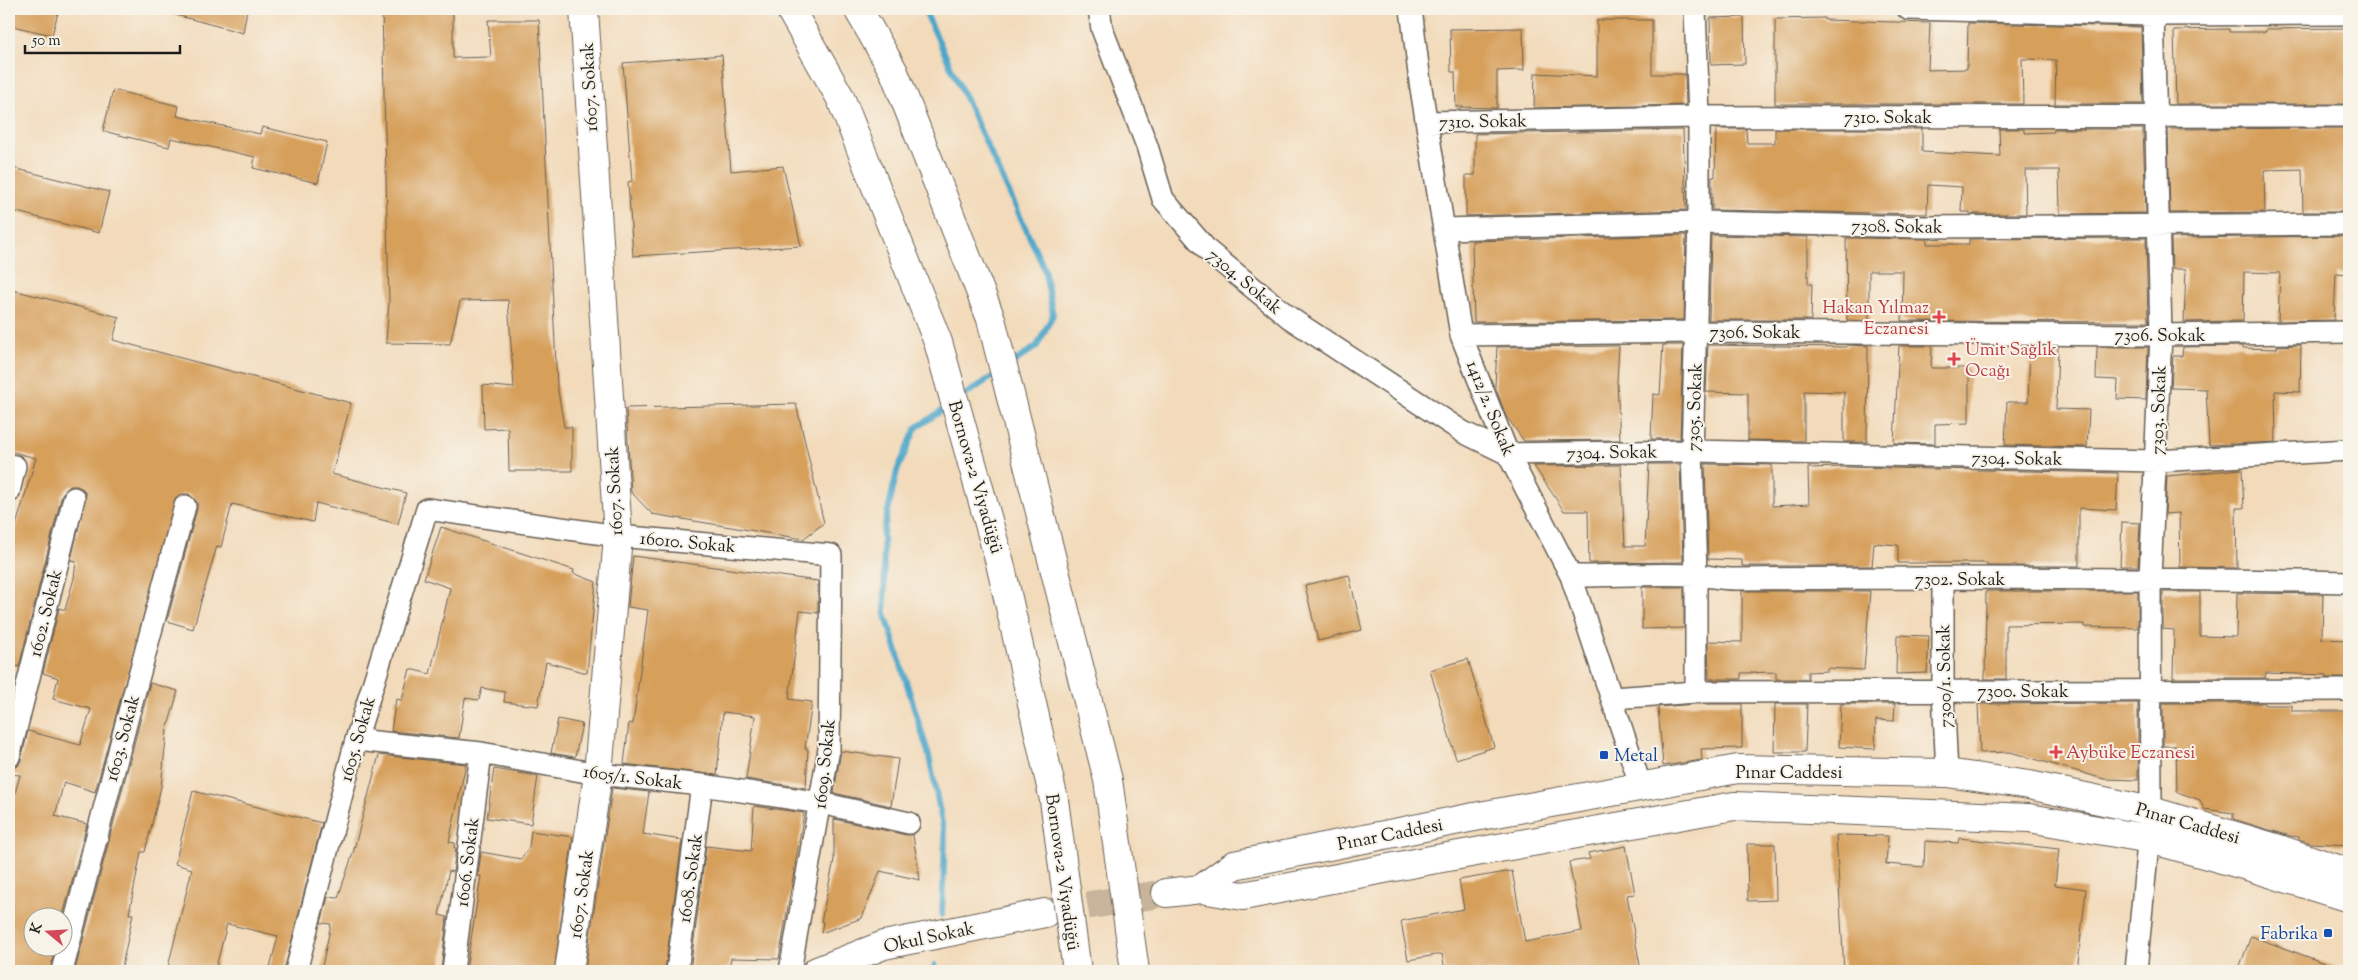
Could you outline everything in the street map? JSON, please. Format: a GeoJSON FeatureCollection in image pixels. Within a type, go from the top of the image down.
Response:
{"type":"FeatureCollection","features":[{"type":"Feature","properties":{"kind":"main road","name":"1607. Sokak"},"geometry":{"type":"LineString","coordinates":[[569,971],[598,774],[618,536],[584,9]]}},
{"type":"Feature","properties":{"kind":"main road","name":"Bornova-2 Viyadüğü"},"geometry":{"type":"LineString","coordinates":[[790,9],[840,97],[938,342],[1000,564],[1054,800],[1077,971]]}},
{"type":"Feature","properties":{"kind":"main road"},"geometry":{"type":"LineString","coordinates":[[858,9],[894,72],[990,319],[1108,780],[1135,971]]}},
{"type":"Feature","properties":{"kind":"main road","name":"Pınar Caddesi"},"geometry":{"type":"LineString","coordinates":[[1202,889],[1234,865],[1738,769],[1947,773],[2029,785],[2151,811],[2349,873]]}},
{"type":"Feature","properties":{"kind":"main road","name":"Pınar Caddesi"},"geometry":{"type":"LineString","coordinates":[[1166,893],[1202,889],[1243,896],[1431,860],[1734,806],[2029,818],[2150,839],[2247,866],[2349,898]]}},
{"type":"Feature","properties":{"kind":"main road","name":"Okul Sokak"},"geometry":{"type":"LineString","coordinates":[[817,971],[884,945],[1045,913]]}},
{"type":"Feature","properties":{"kind":"street","name":"7304. Sokak"},"geometry":{"type":"LineString","coordinates":[[1099,9],[1102,29],[1148,146],[1163,199],[1179,220],[1208,251],[1290,318],[1463,432],[1508,454],[1692,451],[2156,461],[2349,450]]}},
{"type":"Feature","properties":{"kind":"street","name":"1412/2. Sokak"},"geometry":{"type":"LineString","coordinates":[[1411,9],[1461,335],[1508,454],[1571,576],[1641,786]]}},
{"type":"Feature","properties":{"kind":"street","name":"7305. Sokak"},"geometry":{"type":"LineString","coordinates":[[1695,9],[1699,118],[1697,332],[1692,451],[1696,576],[1696,692]]}},
{"type":"Feature","properties":{"kind":"street"},"geometry":{"type":"LineString","coordinates":[[1908,9],[2349,14]]}},
{"type":"Feature","properties":{"kind":"street","name":"7303. Sokak"},"geometry":{"type":"LineString","coordinates":[[2136,971],[2150,839],[2150,578],[2161,335],[2153,12]]}},
{"type":"Feature","properties":{"kind":"street","name":"7310. Sokak"},"geometry":{"type":"LineString","coordinates":[[1427,122],[1699,118],[2349,116]]}},
{"type":"Feature","properties":{"kind":"street","name":"7308. Sokak"},"geometry":{"type":"LineString","coordinates":[[1445,229],[1699,222],[1924,227],[2349,224]]}},
{"type":"Feature","properties":{"kind":"street","name":"7306. Sokak"},"geometry":{"type":"LineString","coordinates":[[1461,335],[1697,332],[2161,335],[2349,332]]}},
{"type":"Feature","properties":{"kind":"street"},"geometry":{"type":"LineString","coordinates":[[9,465],[15,466],[9,492]]}},
{"type":"Feature","properties":{"kind":"street","name":"1602. Sokak"},"geometry":{"type":"LineString","coordinates":[[9,757],[74,498]]}},
{"type":"Feature","properties":{"kind":"street","name":"1603. Sokak"},"geometry":{"type":"LineString","coordinates":[[62,971],[185,506]]}},
{"type":"Feature","properties":{"kind":"street","name":"16010. Sokak"},"geometry":{"type":"LineString","coordinates":[[427,509],[618,536],[831,554]]}},
{"type":"Feature","properties":{"kind":"street","name":"1605. Sokak"},"geometry":{"type":"LineString","coordinates":[[296,971],[356,740],[427,509]]}},
{"type":"Feature","properties":{"kind":"street","name":"1609. Sokak"},"geometry":{"type":"LineString","coordinates":[[790,971],[829,749],[831,554]]}},
{"type":"Feature","properties":{"kind":"street","name":"7302. Sokak"},"geometry":{"type":"LineString","coordinates":[[1571,576],[1696,576],[1732,579],[1818,577],[1943,579],[2150,578],[2349,582]]}},
{"type":"Feature","properties":{"kind":"street","name":"7300/1. Sokak"},"geometry":{"type":"LineString","coordinates":[[1943,579],[1943,691],[1947,773]]}},
{"type":"Feature","properties":{"kind":"street","name":"7300. Sokak"},"geometry":{"type":"LineString","coordinates":[[1696,692],[2349,690]]}},
{"type":"Feature","properties":{"kind":"street"},"geometry":{"type":"LineString","coordinates":[[1613,698],[1696,692]]}},
{"type":"Feature","properties":{"kind":"street","name":"1605/1. Sokak"},"geometry":{"type":"LineString","coordinates":[[356,740],[481,753],[598,774],[702,785],[820,803],[909,822]]}},
{"type":"Feature","properties":{"kind":"street","name":"1606. Sokak"},"geometry":{"type":"LineString","coordinates":[[453,971],[481,753]]}},
{"type":"Feature","properties":{"kind":"street","name":"1608. Sokak"},"geometry":{"type":"LineString","coordinates":[[677,971],[702,785]]}},
{"type":"Feature","properties":{"kind":"building"},"geometry":{"type":"Polygon","coordinates":[[[16,9],[59,9],[52,35],[12,26],[16,9]]]}},
{"type":"Feature","properties":{"kind":"building"},"geometry":{"type":"Polygon","coordinates":[[[173,9],[247,9],[243,33],[172,14],[173,9]]]}},
{"type":"Feature","properties":{"kind":"building"},"geometry":{"type":"Polygon","coordinates":[[[382,9],[453,9],[453,58],[491,57],[488,20],[539,20],[557,385],[564,427],[572,427],[572,471],[509,471],[508,428],[484,429],[483,385],[514,388],[508,300],[460,301],[450,344],[386,343],[389,302],[382,9]]]}},
{"type":"Feature","properties":{"kind":"building"},"geometry":{"type":"Polygon","coordinates":[[[1744,17],[1745,64],[1711,65],[1710,18],[1744,17]]]}},
{"type":"Feature","properties":{"kind":"building"},"geometry":{"type":"Polygon","coordinates":[[[1825,18],[1825,20],[1930,23],[1928,70],[1967,69],[1968,23],[2141,27],[2143,104],[2055,104],[2056,60],[2022,59],[2023,104],[1775,104],[1775,19],[1825,18]]]}},
{"type":"Feature","properties":{"kind":"building"},"geometry":{"type":"Polygon","coordinates":[[[1597,20],[1652,20],[1652,74],[1685,74],[1686,105],[1534,108],[1535,73],[1597,76],[1597,20]]]}},
{"type":"Feature","properties":{"kind":"building"},"geometry":{"type":"Polygon","coordinates":[[[1523,28],[1524,70],[1497,71],[1497,108],[1456,107],[1455,72],[1451,72],[1450,29],[1523,28]]]}},
{"type":"Feature","properties":{"kind":"building"},"geometry":{"type":"Polygon","coordinates":[[[2349,28],[2349,104],[2176,104],[2174,30],[2229,29],[2229,32],[2266,32],[2266,29],[2349,28]]]}},
{"type":"Feature","properties":{"kind":"building"},"geometry":{"type":"Polygon","coordinates":[[[722,55],[731,171],[783,166],[801,246],[633,256],[628,182],[632,181],[623,63],[722,55]]]}},
{"type":"Feature","properties":{"kind":"building"},"geometry":{"type":"Polygon","coordinates":[[[113,90],[179,106],[177,116],[260,134],[262,127],[327,142],[318,183],[253,168],[255,157],[171,138],[169,147],[103,131],[113,90]]]}},
{"type":"Feature","properties":{"kind":"building"},"geometry":{"type":"Polygon","coordinates":[[[2349,128],[2349,212],[2303,212],[2302,169],[2264,170],[2265,212],[2170,213],[2168,129],[2349,128]]]}},
{"type":"Feature","properties":{"kind":"building"},"geometry":{"type":"Polygon","coordinates":[[[1716,129],[1746,129],[1747,143],[1775,143],[1775,129],[1922,129],[1922,152],[2000,156],[1999,129],[2024,129],[2024,133],[2054,132],[2054,129],[2143,129],[2146,213],[2060,214],[2059,170],[2025,170],[2026,214],[1970,214],[1970,212],[1961,212],[1962,187],[1928,185],[1927,214],[1712,210],[1712,177],[1715,177],[1716,129]]]}},
{"type":"Feature","properties":{"kind":"building"},"geometry":{"type":"Polygon","coordinates":[[[1683,130],[1686,210],[1466,216],[1466,175],[1475,175],[1475,134],[1683,130]]]}},
{"type":"Feature","properties":{"kind":"building"},"geometry":{"type":"Polygon","coordinates":[[[9,167],[109,192],[99,233],[9,210],[9,167]]]}},
{"type":"Feature","properties":{"kind":"building"},"geometry":{"type":"Polygon","coordinates":[[[1686,235],[1684,320],[1474,322],[1472,241],[1686,235]]]}},
{"type":"Feature","properties":{"kind":"building"},"geometry":{"type":"Polygon","coordinates":[[[1711,235],[1808,237],[1808,284],[1812,284],[1811,320],[1709,320],[1711,235]]]}},
{"type":"Feature","properties":{"kind":"building"},"geometry":{"type":"Polygon","coordinates":[[[2349,236],[2349,274],[2336,273],[2334,320],[2278,321],[2280,273],[2244,272],[2243,321],[2184,322],[2186,269],[2172,269],[2171,238],[2349,236]]]}},
{"type":"Feature","properties":{"kind":"building"},"geometry":{"type":"Polygon","coordinates":[[[1846,238],[1927,239],[1927,244],[1969,244],[1969,239],[2146,238],[2148,322],[1902,321],[1903,271],[1869,271],[1869,321],[1847,320],[1846,238]]]}},
{"type":"Feature","properties":{"kind":"building"},"geometry":{"type":"Polygon","coordinates":[[[9,289],[119,317],[113,340],[351,403],[332,474],[406,493],[398,524],[316,503],[313,522],[232,504],[221,547],[217,546],[193,629],[167,621],[197,509],[197,502],[189,494],[182,494],[176,498],[95,792],[64,782],[55,816],[87,824],[65,908],[22,908],[22,958],[53,958],[50,971],[9,971],[9,816],[20,775],[9,774],[9,769],[18,766],[21,760],[28,731],[80,745],[91,709],[53,699],[58,678],[43,673],[59,608],[65,610],[74,578],[76,562],[71,560],[86,495],[83,489],[77,486],[70,486],[62,494],[19,667],[9,664],[9,549],[36,458],[9,451],[9,289]]]}},
{"type":"Feature","properties":{"kind":"building"},"geometry":{"type":"Polygon","coordinates":[[[1663,345],[1683,345],[1680,439],[1651,439],[1653,394],[1660,395],[1663,345]]]}},
{"type":"Feature","properties":{"kind":"building"},"geometry":{"type":"Polygon","coordinates":[[[1708,345],[1868,346],[1867,442],[1844,442],[1844,392],[1804,391],[1804,441],[1748,440],[1748,393],[1706,392],[1708,345]]]}},
{"type":"Feature","properties":{"kind":"building"},"geometry":{"type":"Polygon","coordinates":[[[2301,345],[2300,392],[2275,391],[2276,442],[2209,445],[2206,389],[2171,388],[2173,356],[2182,356],[2183,347],[2242,346],[2242,348],[2277,349],[2277,346],[2301,345]]]}},
{"type":"Feature","properties":{"kind":"building"},"geometry":{"type":"Polygon","coordinates":[[[1619,346],[1617,381],[1620,440],[1524,441],[1506,416],[1495,386],[1497,347],[1619,346]]]}},
{"type":"Feature","properties":{"kind":"building"},"geometry":{"type":"Polygon","coordinates":[[[1899,346],[1932,346],[1931,368],[1969,368],[1969,423],[1935,424],[1935,444],[1894,443],[1899,346]]]}},
{"type":"Feature","properties":{"kind":"building"},"geometry":{"type":"Polygon","coordinates":[[[2030,347],[2058,347],[2056,409],[2089,410],[2087,447],[2005,445],[2007,402],[2028,402],[2030,347]]]}},
{"type":"Feature","properties":{"kind":"building"},"geometry":{"type":"Polygon","coordinates":[[[2097,347],[2148,347],[2146,400],[2117,399],[2118,380],[2096,379],[2097,347]]]}},
{"type":"Feature","properties":{"kind":"building"},"geometry":{"type":"Polygon","coordinates":[[[796,404],[824,523],[803,539],[652,514],[631,492],[626,408],[796,404]]]}},
{"type":"Feature","properties":{"kind":"building"},"geometry":{"type":"Polygon","coordinates":[[[1649,464],[1680,464],[1683,562],[1589,563],[1588,511],[1564,511],[1534,466],[1621,465],[1625,546],[1645,546],[1649,464]]]}},
{"type":"Feature","properties":{"kind":"building"},"geometry":{"type":"Polygon","coordinates":[[[1705,464],[1772,465],[1772,506],[1809,504],[1808,468],[1844,467],[2118,473],[2116,510],[2079,508],[2079,566],[1987,566],[1987,563],[1898,563],[1898,545],[1874,543],[1872,566],[1742,566],[1742,560],[1708,559],[1705,464]]]}},
{"type":"Feature","properties":{"kind":"building"},"geometry":{"type":"Polygon","coordinates":[[[2242,469],[2244,508],[2236,508],[2237,568],[2180,567],[2179,513],[2165,514],[2167,476],[2242,469]]]}},
{"type":"Feature","properties":{"kind":"building"},"geometry":{"type":"Polygon","coordinates":[[[2122,522],[2140,523],[2138,566],[2120,566],[2122,522]]]}},
{"type":"Feature","properties":{"kind":"building"},"geometry":{"type":"Polygon","coordinates":[[[441,527],[574,570],[573,573],[596,582],[587,673],[546,662],[538,706],[504,702],[505,692],[482,688],[479,700],[465,698],[459,738],[391,731],[396,699],[402,700],[410,669],[430,674],[450,588],[424,579],[441,527]]]}},
{"type":"Feature","properties":{"kind":"building"},"geometry":{"type":"Polygon","coordinates":[[[633,556],[818,581],[818,613],[800,611],[789,699],[812,702],[805,749],[808,749],[806,788],[746,779],[755,716],[723,712],[717,775],[624,764],[629,723],[633,724],[648,610],[628,607],[633,556]]]}},
{"type":"Feature","properties":{"kind":"building"},"geometry":{"type":"Polygon","coordinates":[[[1349,575],[1362,630],[1318,641],[1305,585],[1349,575]]]}},
{"type":"Feature","properties":{"kind":"building"},"geometry":{"type":"Polygon","coordinates":[[[1642,587],[1684,587],[1684,628],[1642,629],[1642,587]]]}},
{"type":"Feature","properties":{"kind":"building"},"geometry":{"type":"Polygon","coordinates":[[[1742,591],[1870,591],[1864,670],[1827,668],[1827,671],[1808,672],[1808,679],[1776,679],[1776,672],[1741,673],[1741,679],[1709,679],[1708,641],[1742,642],[1742,591]]]}},
{"type":"Feature","properties":{"kind":"building"},"geometry":{"type":"Polygon","coordinates":[[[1986,591],[2138,591],[2138,628],[2084,627],[2084,624],[2006,625],[2006,679],[1985,679],[1986,591]]]}},
{"type":"Feature","properties":{"kind":"building"},"geometry":{"type":"Polygon","coordinates":[[[2163,592],[2200,592],[2200,636],[2236,637],[2237,593],[2323,594],[2322,639],[2349,640],[2349,678],[2327,678],[2327,675],[2266,673],[2265,678],[2173,678],[2174,630],[2163,629],[2163,592]]]}},
{"type":"Feature","properties":{"kind":"building"},"geometry":{"type":"Polygon","coordinates":[[[1897,635],[1929,636],[1927,673],[1896,674],[1897,635]]]}},
{"type":"Feature","properties":{"kind":"building"},"geometry":{"type":"Polygon","coordinates":[[[1468,659],[1494,747],[1456,759],[1430,670],[1468,659]]]}},
{"type":"Feature","properties":{"kind":"building"},"geometry":{"type":"Polygon","coordinates":[[[150,683],[178,691],[167,730],[161,787],[145,852],[141,852],[129,914],[133,914],[121,971],[75,971],[150,683]]]}},
{"type":"Feature","properties":{"kind":"building"},"geometry":{"type":"Polygon","coordinates":[[[2138,703],[2138,780],[2104,779],[2010,752],[1980,753],[1978,704],[2138,703]]]}},
{"type":"Feature","properties":{"kind":"building"},"geometry":{"type":"Polygon","coordinates":[[[2163,703],[2265,703],[2265,705],[2292,705],[2292,711],[2349,711],[2349,845],[2311,843],[2299,839],[2299,837],[2233,819],[2233,813],[2204,809],[2200,800],[2177,792],[2176,746],[2163,746],[2163,703]]]}},
{"type":"Feature","properties":{"kind":"building"},"geometry":{"type":"Polygon","coordinates":[[[1696,704],[1742,704],[1742,748],[1701,749],[1702,760],[1663,766],[1658,707],[1696,704]]]}},
{"type":"Feature","properties":{"kind":"building"},"geometry":{"type":"Polygon","coordinates":[[[1775,704],[1807,704],[1805,752],[1774,752],[1775,704]]]}},
{"type":"Feature","properties":{"kind":"building"},"geometry":{"type":"Polygon","coordinates":[[[1841,704],[1895,704],[1894,721],[1876,720],[1875,749],[1839,747],[1841,704]]]}},
{"type":"Feature","properties":{"kind":"building"},"geometry":{"type":"Polygon","coordinates":[[[558,719],[582,724],[575,757],[551,753],[558,719]]]}},
{"type":"Feature","properties":{"kind":"building"},"geometry":{"type":"Polygon","coordinates":[[[841,751],[898,759],[891,806],[834,793],[841,751]]]}},
{"type":"Feature","properties":{"kind":"building"},"geometry":{"type":"Polygon","coordinates":[[[379,755],[466,764],[449,842],[455,843],[454,848],[456,848],[453,872],[449,871],[439,915],[447,917],[441,971],[321,971],[331,924],[321,923],[328,897],[338,898],[353,853],[379,755]]]}},
{"type":"Feature","properties":{"kind":"building"},"geometry":{"type":"Polygon","coordinates":[[[494,769],[538,776],[531,824],[487,818],[494,769]]]}},
{"type":"Feature","properties":{"kind":"building"},"geometry":{"type":"Polygon","coordinates":[[[612,788],[649,792],[643,834],[682,840],[665,971],[585,971],[612,788]]]}},
{"type":"Feature","properties":{"kind":"building"},"geometry":{"type":"Polygon","coordinates":[[[193,791],[322,823],[284,971],[269,971],[278,936],[227,924],[215,971],[167,971],[192,869],[175,864],[193,791]]]}},
{"type":"Feature","properties":{"kind":"building"},"geometry":{"type":"Polygon","coordinates":[[[754,806],[804,813],[779,959],[731,958],[729,967],[716,971],[690,971],[706,846],[751,851],[754,806]]]}},
{"type":"Feature","properties":{"kind":"building"},"geometry":{"type":"Polygon","coordinates":[[[834,819],[913,835],[920,880],[880,871],[862,918],[821,933],[823,922],[821,922],[834,860],[834,819]]]}},
{"type":"Feature","properties":{"kind":"building"},"geometry":{"type":"Polygon","coordinates":[[[531,831],[573,837],[554,971],[466,971],[481,876],[478,876],[481,852],[521,859],[529,847],[531,831]]]}},
{"type":"Feature","properties":{"kind":"building"},"geometry":{"type":"Polygon","coordinates":[[[1836,835],[1888,836],[1886,864],[1924,867],[1925,841],[1958,843],[1959,838],[2059,849],[2055,885],[2086,889],[2077,971],[1844,971],[1836,835]]]}},
{"type":"Feature","properties":{"kind":"building"},"geometry":{"type":"Polygon","coordinates":[[[1747,844],[1775,844],[1776,900],[1748,901],[1747,844]]]}},
{"type":"Feature","properties":{"kind":"building"},"geometry":{"type":"Polygon","coordinates":[[[1626,846],[1635,894],[1627,895],[1641,971],[1445,971],[1442,954],[1408,960],[1401,921],[1464,909],[1459,880],[1512,871],[1525,942],[1582,931],[1569,862],[1590,859],[1588,853],[1626,846]]]}},
{"type":"Feature","properties":{"kind":"building"},"geometry":{"type":"Polygon","coordinates":[[[2251,936],[2341,969],[2341,971],[2238,971],[2251,936]]]}},
{"type":"Feature","properties":{"kind":"waterway"},"geometry":{"type":"LineString","coordinates":[[924,9],[1044,268],[1053,315],[1037,346],[1010,365]]}},
{"type":"Feature","properties":{"kind":"waterway"},"geometry":{"type":"LineString","coordinates":[[960,398],[998,373]]}},
{"type":"Feature","properties":{"kind":"waterway"},"geometry":{"type":"LineString","coordinates":[[942,915],[945,838],[929,756],[885,613],[883,533],[897,471],[916,428],[950,405]]}},
{"type":"Feature","properties":{"kind":"waterway"},"geometry":{"type":"LineString","coordinates":[[934,971],[935,965]]}},
{"type":"Feature","properties":{"kind":"tunnel"},"geometry":{"type":"LineString","coordinates":[[1046,912],[1166,893]]}},
{"type":"Feature","properties":{"kind":"place","name":"Hakan Yılmaz Eczanesi"},"geometry":{"type":"Point","coordinates":[1939,317]}},
{"type":"Feature","properties":{"kind":"place","name":"Ümit Sağlık Ocağı"},"geometry":{"type":"Point","coordinates":[1954,359]}},
{"type":"Feature","properties":{"kind":"place","name":"Aybüke Eczanesi"},"geometry":{"type":"Point","coordinates":[2056,752]}},
{"type":"Feature","properties":{"kind":"place","name":"Metal"},"geometry":{"type":"Point","coordinates":[1604,755]}},
{"type":"Feature","properties":{"kind":"place","name":"Fabrika"},"geometry":{"type":"Point","coordinates":[2328,933]}}]}
